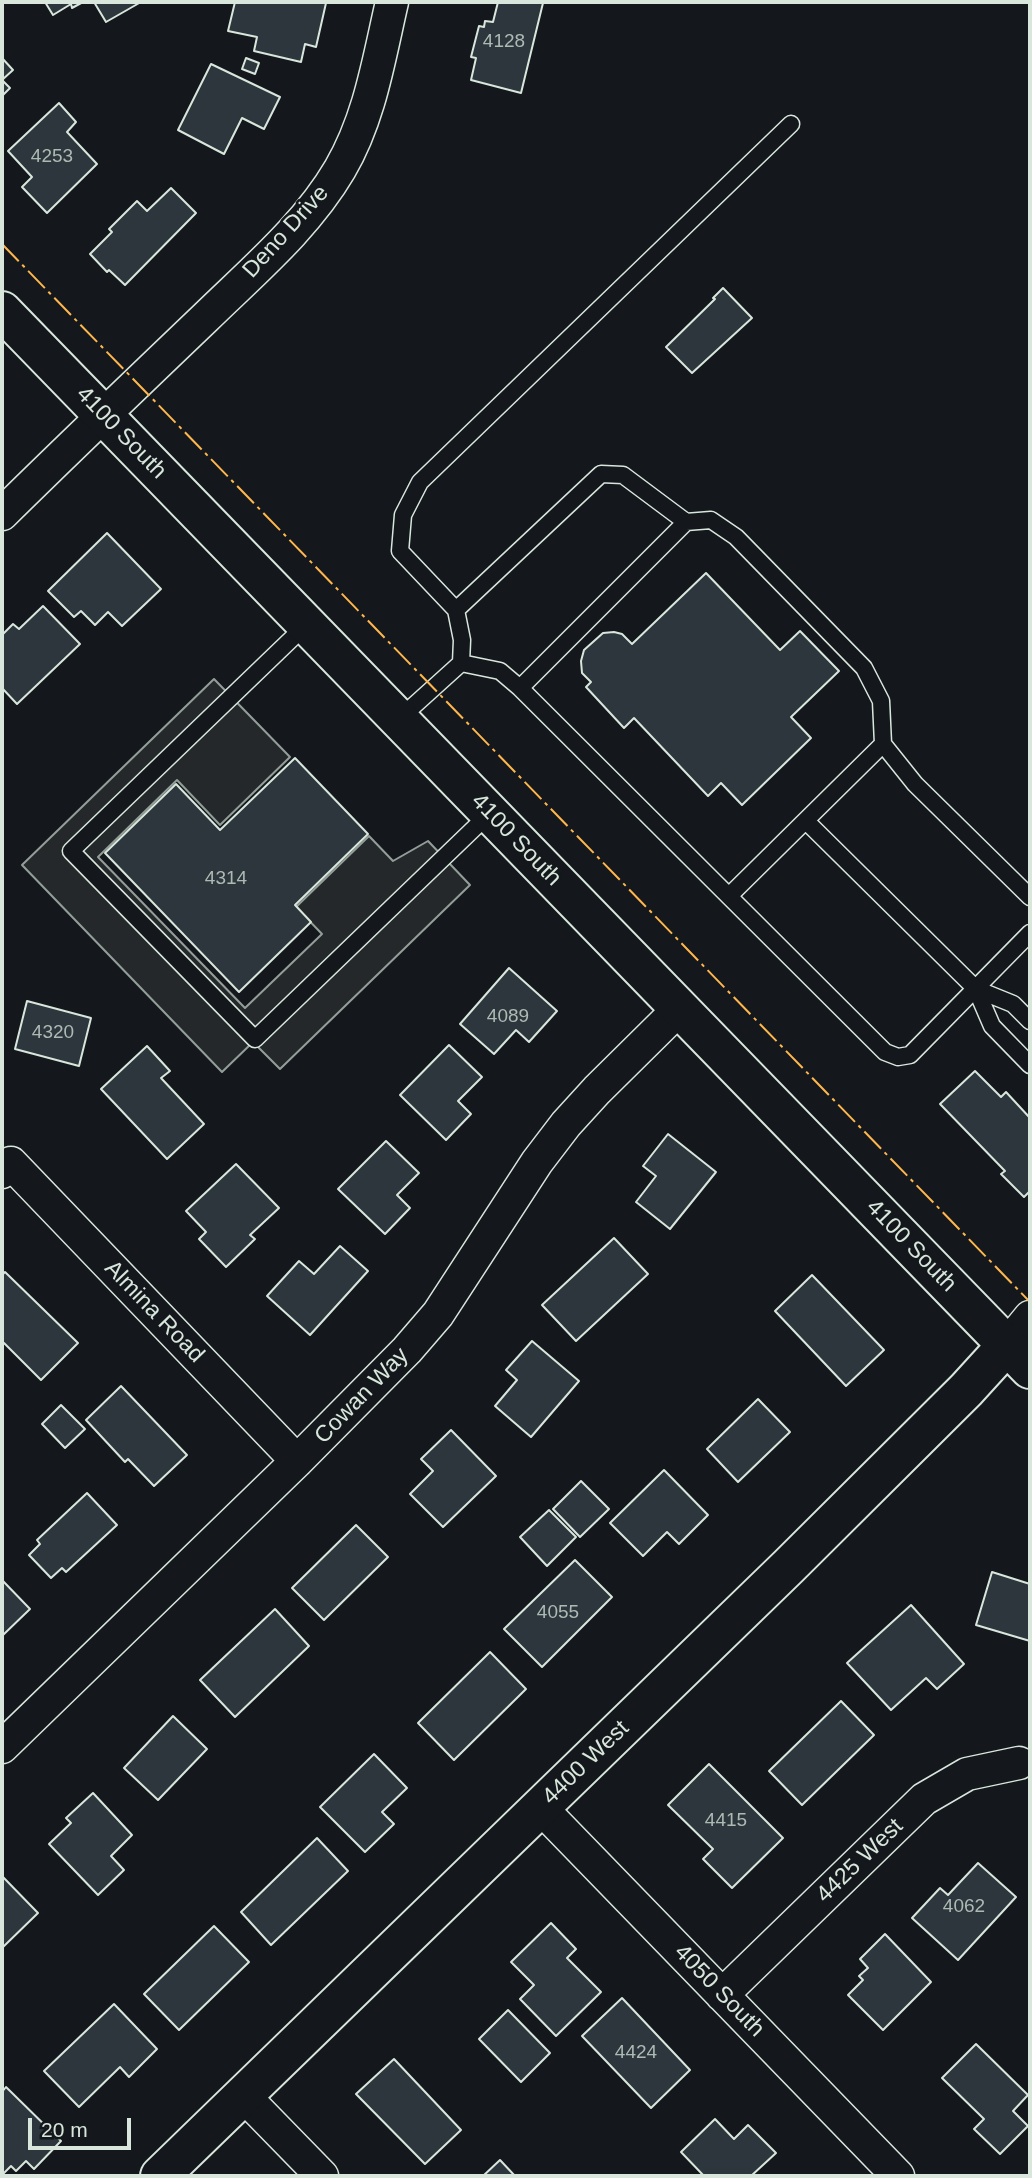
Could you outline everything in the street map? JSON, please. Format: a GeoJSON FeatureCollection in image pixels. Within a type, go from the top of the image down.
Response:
{"type":"FeatureCollection","features":[{"type":"Feature","properties":{"kind":"main road","name":"4100 South"},"geometry":{"type":"LineString","coordinates":[[2,311],[680,1008],[1022,1344]]}},
{"type":"Feature","properties":{"kind":"main road","name":"4400 West"},"geometry":{"type":"LineString","coordinates":[[160,2176],[788,1567],[956,1400],[1022,1344]]}},
{"type":"Feature","properties":{"kind":"street","name":"Deno Drive"},"geometry":{"type":"LineString","coordinates":[[2,514],[279,246],[323,195],[341,167],[369,101],[393,2]]}},
{"type":"Feature","properties":{"kind":"street","name":"Cowan Way"},"geometry":{"type":"LineString","coordinates":[[2,1747],[378,1381],[430,1323],[466,1274],[537,1162],[566,1124],[680,1008]]}},
{"type":"Feature","properties":{"kind":"street","name":"Almina Road"},"geometry":{"type":"LineString","coordinates":[[6,1168],[297,1461]]}},
{"type":"Feature","properties":{"kind":"street","name":"4425 West"},"geometry":{"type":"LineString","coordinates":[[722,1994],[924,1799],[967,1774],[1019,1763]]}},
{"type":"Feature","properties":{"kind":"street","name":"4050 South"},"geometry":{"type":"LineString","coordinates":[[540,1807],[898,2176]]}},
{"type":"Feature","properties":{"kind":"street"},"geometry":{"type":"LineString","coordinates":[[243,2095],[322,2176]]}},
{"type":"Feature","properties":{"kind":"lane"},"geometry":{"type":"LineString","coordinates":[[399,719],[461,663],[462,640],[456,610],[400,551],[403,514],[420,482],[791,124]]}},
{"type":"Feature","properties":{"kind":"lane"},"geometry":{"type":"LineString","coordinates":[[456,610],[601,474],[623,475],[686,522]]}},
{"type":"Feature","properties":{"kind":"lane"},"geometry":{"type":"LineString","coordinates":[[520,688],[686,522],[711,520],[736,537],[864,667],[881,701],[883,744],[915,784],[1030,897]]}},
{"type":"Feature","properties":{"kind":"lane"},"geometry":{"type":"LineString","coordinates":[[307,624],[71,851],[255,1039],[490,813]]}},
{"type":"Feature","properties":{"kind":"lane"},"geometry":{"type":"LineString","coordinates":[[461,663],[500,671],[520,688],[885,1052],[898,1057],[910,1055],[1030,933]]}},
{"type":"Feature","properties":{"kind":"lane"},"geometry":{"type":"LineString","coordinates":[[729,896],[883,744]]}},
{"type":"Feature","properties":{"kind":"lane"},"geometry":{"type":"LineString","coordinates":[[806,821],[976,989],[992,1026],[1030,1065]]}},
{"type":"Feature","properties":{"kind":"lane"},"geometry":{"type":"LineString","coordinates":[[976,989],[1013,1004],[1030,1021]]}},
{"type":"Feature","properties":{"kind":"shaded area"},"geometry":{"type":"Polygon","coordinates":[[[214,679],[290,757],[220,825],[177,780],[98,857],[245,1008],[322,934],[296,907],[369,836],[393,861],[428,841],[470,885],[280,1069],[253,1042],[222,1072],[22,865],[214,679]]]}},
{"type":"Feature","properties":{"kind":"building"},"geometry":{"type":"Polygon","coordinates":[[[45,2],[83,2],[72,8],[71,4],[53,15],[45,2]]]}},
{"type":"Feature","properties":{"kind":"building"},"geometry":{"type":"Polygon","coordinates":[[[94,2],[141,2],[106,22],[94,2]]]}},
{"type":"Feature","properties":{"kind":"building"},"geometry":{"type":"Polygon","coordinates":[[[235,2],[326,3],[316,47],[305,44],[301,62],[254,51],[257,37],[228,31],[235,2]]]}},
{"type":"Feature","properties":{"kind":"building"},"geometry":{"type":"Polygon","coordinates":[[[498,2],[543,3],[521,93],[471,80],[476,58],[471,57],[479,26],[484,27],[485,21],[493,22],[498,2]]]}},
{"type":"Feature","properties":{"kind":"building"},"geometry":{"type":"Polygon","coordinates":[[[2,58],[13,70],[2,80],[2,58]]]}},
{"type":"Feature","properties":{"kind":"building"},"geometry":{"type":"Polygon","coordinates":[[[246,58],[259,63],[255,74],[242,69],[246,58]]]}},
{"type":"Feature","properties":{"kind":"building"},"geometry":{"type":"Polygon","coordinates":[[[211,64],[280,97],[264,129],[242,118],[224,154],[178,130],[211,64]]]}},
{"type":"Feature","properties":{"kind":"building"},"geometry":{"type":"Polygon","coordinates":[[[2,80],[10,88],[2,96],[2,80]]]}},
{"type":"Feature","properties":{"kind":"building"},"geometry":{"type":"Polygon","coordinates":[[[59,103],[76,122],[67,132],[97,164],[47,213],[22,187],[32,177],[8,151],[59,103]]]}},
{"type":"Feature","properties":{"kind":"building"},"geometry":{"type":"Polygon","coordinates":[[[171,188],[196,213],[125,285],[109,270],[107,272],[90,254],[112,232],[109,229],[137,201],[147,211],[171,188]]]}},
{"type":"Feature","properties":{"kind":"building"},"geometry":{"type":"Polygon","coordinates":[[[723,288],[752,318],[692,373],[666,347],[723,288]]]}},
{"type":"Feature","properties":{"kind":"building"},"geometry":{"type":"Polygon","coordinates":[[[107,533],[161,589],[122,626],[108,612],[95,625],[81,611],[74,617],[48,591],[107,533]]]}},
{"type":"Feature","properties":{"kind":"building"},"geometry":{"type":"Polygon","coordinates":[[[706,573],[780,650],[800,631],[839,671],[791,717],[811,738],[742,805],[721,783],[708,796],[634,718],[624,728],[586,687],[591,682],[582,673],[584,650],[603,633],[622,634],[632,644],[706,573]]]}},
{"type":"Feature","properties":{"kind":"building"},"geometry":{"type":"Polygon","coordinates":[[[43,606],[80,644],[17,704],[2,688],[2,635],[13,624],[19,629],[43,606]]]}},
{"type":"Feature","properties":{"kind":"building"},"geometry":{"type":"Polygon","coordinates":[[[295,758],[368,834],[295,905],[311,922],[239,992],[105,853],[176,784],[220,830],[295,758]]]}},
{"type":"Feature","properties":{"kind":"building"},"geometry":{"type":"Polygon","coordinates":[[[509,968],[557,1011],[529,1042],[516,1030],[494,1054],[460,1024],[509,968]]]}},
{"type":"Feature","properties":{"kind":"building"},"geometry":{"type":"Polygon","coordinates":[[[27,1001],[91,1018],[79,1066],[15,1049],[27,1001]]]}},
{"type":"Feature","properties":{"kind":"building"},"geometry":{"type":"Polygon","coordinates":[[[449,1045],[482,1077],[458,1101],[471,1114],[446,1140],[400,1095],[449,1045]]]}},
{"type":"Feature","properties":{"kind":"building"},"geometry":{"type":"Polygon","coordinates":[[[147,1046],[170,1071],[161,1078],[204,1124],[167,1159],[101,1089],[147,1046]]]}},
{"type":"Feature","properties":{"kind":"building"},"geometry":{"type":"Polygon","coordinates":[[[975,1071],[1001,1097],[1006,1092],[1030,1118],[1030,1191],[1024,1197],[1001,1174],[1005,1171],[940,1104],[975,1071]]]}},
{"type":"Feature","properties":{"kind":"building"},"geometry":{"type":"Polygon","coordinates":[[[668,1134],[716,1172],[670,1229],[636,1202],[656,1176],[643,1166],[668,1134]]]}},
{"type":"Feature","properties":{"kind":"building"},"geometry":{"type":"Polygon","coordinates":[[[386,1141],[419,1173],[397,1195],[410,1208],[385,1234],[338,1189],[386,1141]]]}},
{"type":"Feature","properties":{"kind":"building"},"geometry":{"type":"Polygon","coordinates":[[[236,1164],[279,1208],[250,1235],[255,1239],[226,1267],[199,1239],[206,1232],[186,1211],[236,1164]]]}},
{"type":"Feature","properties":{"kind":"building"},"geometry":{"type":"Polygon","coordinates":[[[614,1238],[648,1274],[576,1341],[542,1305],[614,1238]]]}},
{"type":"Feature","properties":{"kind":"building"},"geometry":{"type":"Polygon","coordinates":[[[340,1246],[368,1271],[310,1335],[267,1296],[299,1261],[314,1274],[340,1246]]]}},
{"type":"Feature","properties":{"kind":"building"},"geometry":{"type":"Polygon","coordinates":[[[5,1272],[78,1343],[41,1380],[4,1343],[2,1346],[2,1275],[5,1272]]]}},
{"type":"Feature","properties":{"kind":"building"},"geometry":{"type":"Polygon","coordinates":[[[812,1275],[884,1350],[846,1386],[775,1311],[812,1275]]]}},
{"type":"Feature","properties":{"kind":"building"},"geometry":{"type":"Polygon","coordinates":[[[532,1341],[579,1381],[531,1437],[495,1406],[517,1380],[506,1370],[532,1341]]]}},
{"type":"Feature","properties":{"kind":"building"},"geometry":{"type":"Polygon","coordinates":[[[121,1386],[187,1455],[154,1486],[128,1459],[125,1462],[86,1420],[121,1386]]]}},
{"type":"Feature","properties":{"kind":"building"},"geometry":{"type":"Polygon","coordinates":[[[758,1399],[790,1432],[738,1482],[707,1449],[758,1399]]]}},
{"type":"Feature","properties":{"kind":"building"},"geometry":{"type":"Polygon","coordinates":[[[61,1405],[85,1429],[65,1448],[42,1424],[61,1405]]]}},
{"type":"Feature","properties":{"kind":"building"},"geometry":{"type":"Polygon","coordinates":[[[451,1430],[496,1476],[443,1527],[410,1494],[433,1471],[421,1459],[451,1430]]]}},
{"type":"Feature","properties":{"kind":"building"},"geometry":{"type":"Polygon","coordinates":[[[664,1470],[708,1515],[679,1544],[667,1532],[643,1556],[610,1523],[664,1470]]]}},
{"type":"Feature","properties":{"kind":"building"},"geometry":{"type":"Polygon","coordinates":[[[581,1481],[609,1509],[580,1537],[553,1509],[581,1481]]]}},
{"type":"Feature","properties":{"kind":"building"},"geometry":{"type":"Polygon","coordinates":[[[87,1493],[117,1525],[66,1572],[62,1568],[51,1578],[29,1555],[40,1544],[37,1540],[87,1493]]]}},
{"type":"Feature","properties":{"kind":"building"},"geometry":{"type":"Polygon","coordinates":[[[549,1510],[576,1537],[547,1566],[520,1537],[549,1510]]]}},
{"type":"Feature","properties":{"kind":"building"},"geometry":{"type":"Polygon","coordinates":[[[356,1525],[388,1557],[324,1620],[292,1588],[356,1525]]]}},
{"type":"Feature","properties":{"kind":"building"},"geometry":{"type":"Polygon","coordinates":[[[575,1560],[612,1597],[542,1667],[504,1629],[575,1560]]]}},
{"type":"Feature","properties":{"kind":"building"},"geometry":{"type":"Polygon","coordinates":[[[992,1572],[1030,1584],[1030,1641],[976,1625],[992,1572]]]}},
{"type":"Feature","properties":{"kind":"building"},"geometry":{"type":"Polygon","coordinates":[[[2,1580],[30,1609],[2,1636],[2,1580]]]}},
{"type":"Feature","properties":{"kind":"building"},"geometry":{"type":"Polygon","coordinates":[[[911,1605],[964,1664],[937,1689],[926,1678],[891,1710],[847,1663],[911,1605]]]}},
{"type":"Feature","properties":{"kind":"building"},"geometry":{"type":"Polygon","coordinates":[[[275,1609],[309,1646],[235,1717],[200,1680],[275,1609]]]}},
{"type":"Feature","properties":{"kind":"building"},"geometry":{"type":"Polygon","coordinates":[[[490,1652],[526,1689],[454,1760],[418,1723],[490,1652]]]}},
{"type":"Feature","properties":{"kind":"building"},"geometry":{"type":"Polygon","coordinates":[[[841,1701],[874,1735],[802,1805],[769,1771],[841,1701]]]}},
{"type":"Feature","properties":{"kind":"building"},"geometry":{"type":"Polygon","coordinates":[[[173,1716],[207,1749],[158,1800],[124,1768],[173,1716]]]}},
{"type":"Feature","properties":{"kind":"building"},"geometry":{"type":"Polygon","coordinates":[[[374,1754],[407,1788],[382,1812],[394,1824],[365,1852],[320,1807],[374,1754]]]}},
{"type":"Feature","properties":{"kind":"building"},"geometry":{"type":"Polygon","coordinates":[[[709,1764],[783,1838],[732,1888],[703,1859],[713,1849],[668,1805],[709,1764]]]}},
{"type":"Feature","properties":{"kind":"building"},"geometry":{"type":"Polygon","coordinates":[[[93,1793],[132,1835],[111,1856],[124,1870],[98,1895],[49,1844],[71,1823],[66,1818],[93,1793]]]}},
{"type":"Feature","properties":{"kind":"building"},"geometry":{"type":"Polygon","coordinates":[[[317,1838],[348,1871],[271,1945],[241,1912],[317,1838]]]}},
{"type":"Feature","properties":{"kind":"building"},"geometry":{"type":"Polygon","coordinates":[[[978,1863],[1016,1897],[958,1960],[912,1918],[940,1888],[948,1895],[978,1863]]]}},
{"type":"Feature","properties":{"kind":"building"},"geometry":{"type":"Polygon","coordinates":[[[2,1876],[38,1913],[2,1948],[2,1876]]]}},
{"type":"Feature","properties":{"kind":"building"},"geometry":{"type":"Polygon","coordinates":[[[551,1923],[576,1949],[567,1958],[601,1992],[556,2036],[520,1999],[534,1985],[511,1962],[551,1923]]]}},
{"type":"Feature","properties":{"kind":"building"},"geometry":{"type":"Polygon","coordinates":[[[214,1926],[249,1962],[179,2030],[144,1994],[214,1926]]]}},
{"type":"Feature","properties":{"kind":"building"},"geometry":{"type":"Polygon","coordinates":[[[885,1934],[931,1982],[883,2030],[848,1995],[863,1980],[859,1976],[868,1968],[860,1959],[885,1934]]]}},
{"type":"Feature","properties":{"kind":"building"},"geometry":{"type":"Polygon","coordinates":[[[622,1998],[690,2070],[651,2108],[582,2036],[622,1998]]]}},
{"type":"Feature","properties":{"kind":"building"},"geometry":{"type":"Polygon","coordinates":[[[114,2004],[157,2049],[129,2077],[120,2067],[79,2107],[44,2071],[114,2004]]]}},
{"type":"Feature","properties":{"kind":"building"},"geometry":{"type":"Polygon","coordinates":[[[508,2010],[550,2053],[521,2082],[479,2039],[508,2010]]]}},
{"type":"Feature","properties":{"kind":"building"},"geometry":{"type":"Polygon","coordinates":[[[976,2044],[1028,2095],[1013,2111],[1028,2126],[1000,2154],[974,2129],[984,2119],[942,2078],[976,2044]]]}},
{"type":"Feature","properties":{"kind":"building"},"geometry":{"type":"Polygon","coordinates":[[[394,2059],[461,2130],[425,2164],[356,2094],[394,2059]]]}},
{"type":"Feature","properties":{"kind":"building"},"geometry":{"type":"Polygon","coordinates":[[[6,2087],[61,2141],[34,2169],[26,2161],[16,2171],[11,2166],[2,2175],[2,2092],[6,2087]]]}},
{"type":"Feature","properties":{"kind":"building"},"geometry":{"type":"Polygon","coordinates":[[[715,2119],[734,2139],[748,2125],[776,2153],[751,2176],[704,2176],[681,2152],[715,2119]]]}},
{"type":"Feature","properties":{"kind":"building"},"geometry":{"type":"Polygon","coordinates":[[[500,2160],[515,2176],[483,2176],[500,2160]]]}},
{"type":"Feature","properties":{"kind":"power"},"geometry":{"type":"LineString","coordinates":[[2,244],[1030,1302]]}}]}
